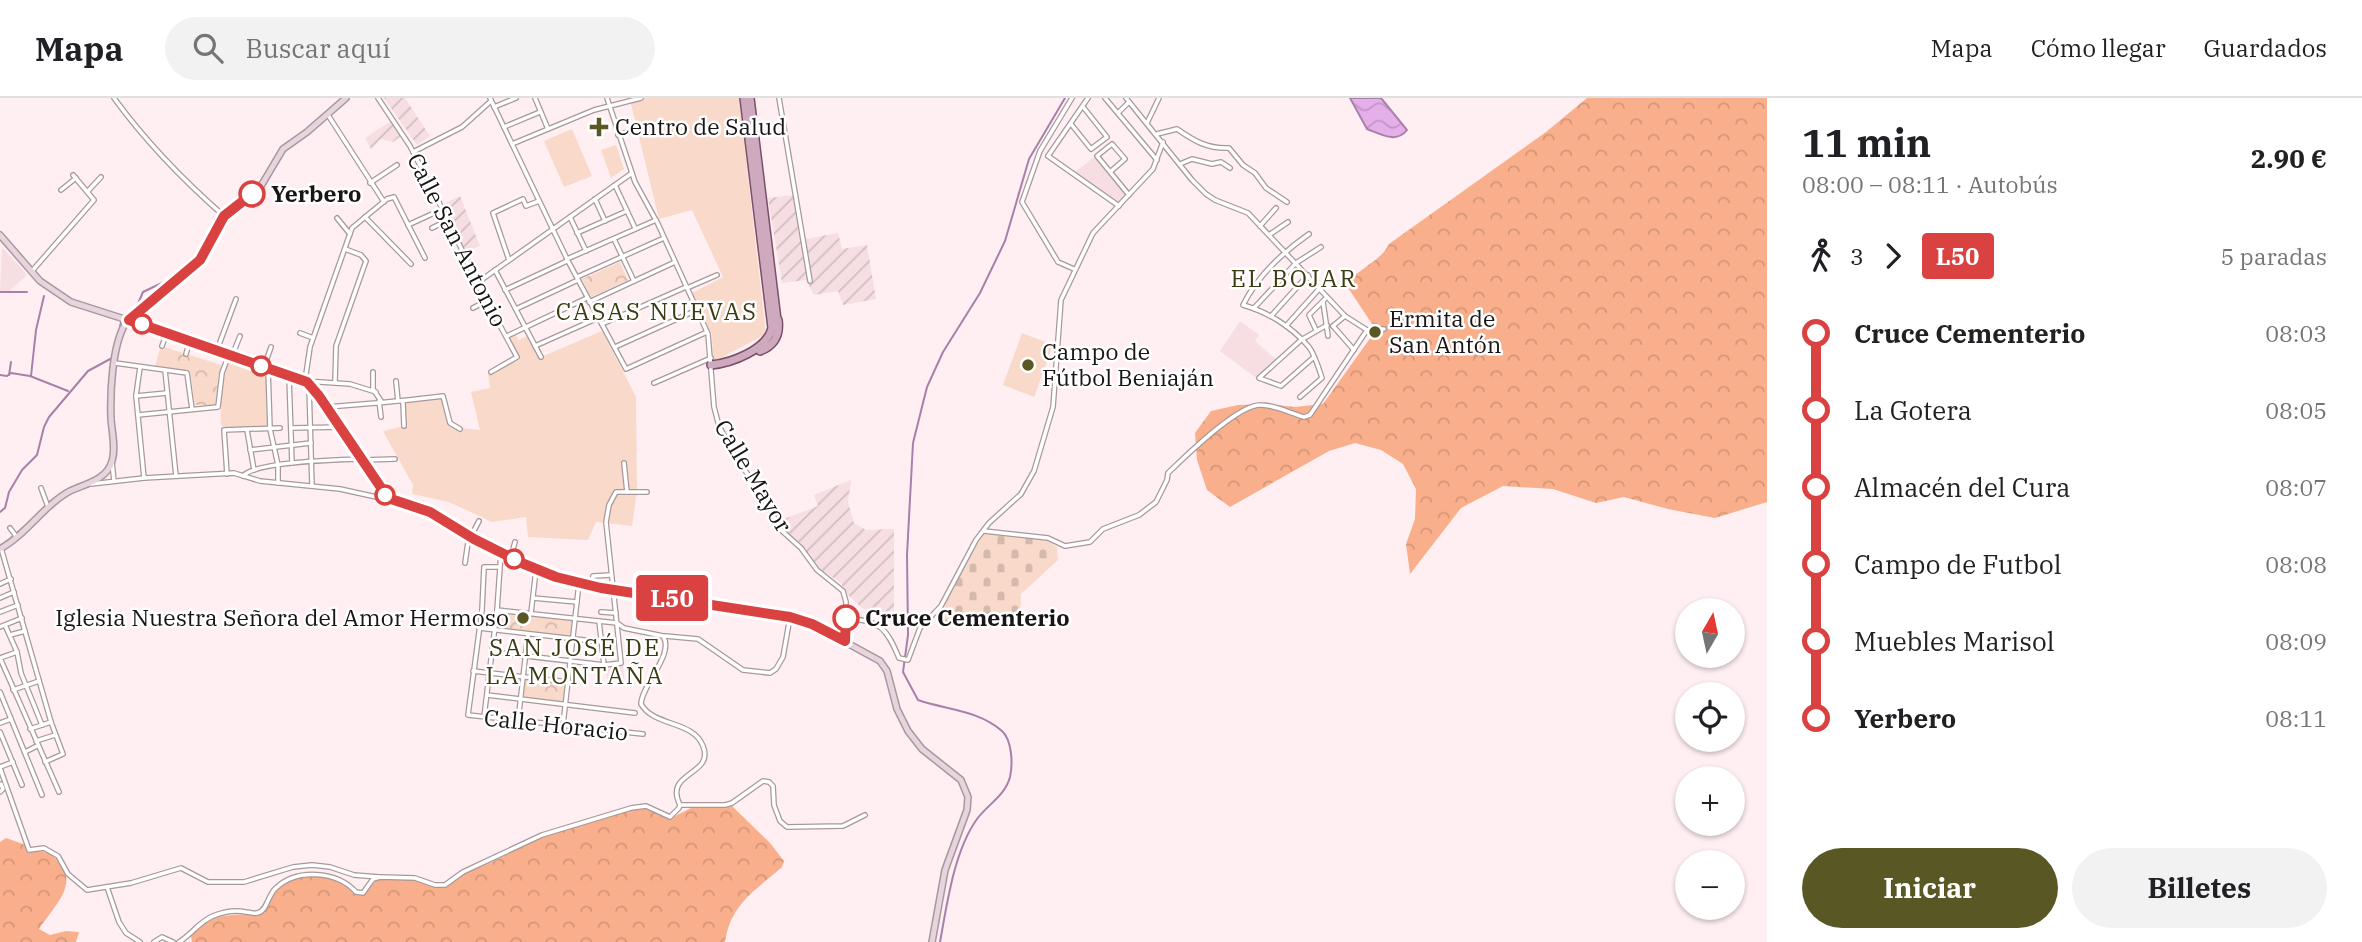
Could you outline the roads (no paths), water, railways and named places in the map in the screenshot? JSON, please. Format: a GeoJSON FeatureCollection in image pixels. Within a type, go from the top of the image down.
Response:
{"type":"FeatureCollection","features":[{"type":"Feature","properties":{"kind":"main road"},"geometry":{"type":"LineString","coordinates":[[1,549],[64,495],[101,480],[111,470],[111,402],[121,332],[129,320],[200,260],[224,216],[261,186],[283,149],[346,98]]}},
{"type":"Feature","properties":{"kind":"main road"},"geometry":{"type":"LineString","coordinates":[[747,98],[777,322],[772,321]]}},
{"type":"Feature","properties":{"kind":"main road"},"geometry":{"type":"LineString","coordinates":[[711,364],[762,346],[771,334],[772,321],[747,98]]}},
{"type":"Feature","properties":{"kind":"main road"},"geometry":{"type":"LineString","coordinates":[[0,235],[31,272],[50,290],[66,299],[307,383],[327,407],[390,500],[430,512],[510,558],[536,569],[579,583],[613,590],[790,617],[812,624],[883,664],[908,732],[922,749],[955,774],[967,792],[967,810],[947,863],[932,942]]}},
{"type":"Feature","properties":{"kind":"main road"},"geometry":{"type":"LineString","coordinates":[[711,364],[765,349],[773,343],[779,329],[775,305]]}},
{"type":"Feature","properties":{"kind":"street"},"geometry":{"type":"LineString","coordinates":[[114,98],[140,134],[196,192],[224,216]]}},
{"type":"Feature","properties":{"kind":"street","name":"Calle San Antonio"},"geometry":{"type":"LineString","coordinates":[[378,98],[413,152],[477,283],[517,357],[491,372]]}},
{"type":"Feature","properties":{"kind":"street"},"geometry":{"type":"LineString","coordinates":[[494,107],[516,98]]}},
{"type":"Feature","properties":{"kind":"street"},"geometry":{"type":"LineString","coordinates":[[535,98],[548,129]]}},
{"type":"Feature","properties":{"kind":"street","name":"Calle Mayor"},"geometry":{"type":"LineString","coordinates":[[607,98],[632,173],[707,332],[716,419],[738,461],[758,488],[783,532],[801,548],[815,568],[841,588],[846,600],[845,641]]}},
{"type":"Feature","properties":{"kind":"street"},"geometry":{"type":"LineString","coordinates":[[512,144],[609,106],[641,98]]}},
{"type":"Feature","properties":{"kind":"street"},"geometry":{"type":"LineString","coordinates":[[779,98],[810,281]]}},
{"type":"Feature","properties":{"kind":"street"},"geometry":{"type":"LineString","coordinates":[[1072,98],[1040,151],[1022,202],[1058,262],[1074,269]]}},
{"type":"Feature","properties":{"kind":"street"},"geometry":{"type":"LineString","coordinates":[[1088,98],[1048,156],[1119,206]]}},
{"type":"Feature","properties":{"kind":"street"},"geometry":{"type":"LineString","coordinates":[[1105,98],[1157,160]]}},
{"type":"Feature","properties":{"kind":"street"},"geometry":{"type":"LineString","coordinates":[[1147,123],[1159,98]]}},
{"type":"Feature","properties":{"kind":"street"},"geometry":{"type":"LineString","coordinates":[[413,152],[440,140],[471,120],[491,100],[567,260],[626,369],[707,332]]}},
{"type":"Feature","properties":{"kind":"street"},"geometry":{"type":"LineString","coordinates":[[1118,113],[1127,100],[1210,197],[1245,211],[1308,275],[1325,300],[1367,330],[1384,329]]}},
{"type":"Feature","properties":{"kind":"street"},"geometry":{"type":"LineString","coordinates":[[1071,124],[1091,149],[1107,137],[1083,108]]}},
{"type":"Feature","properties":{"kind":"street"},"geometry":{"type":"LineString","coordinates":[[504,127],[540,112]]}},
{"type":"Feature","properties":{"kind":"street"},"geometry":{"type":"LineString","coordinates":[[328,115],[384,202]]}},
{"type":"Feature","properties":{"kind":"street"},"geometry":{"type":"LineString","coordinates":[[618,135],[647,126]]}},
{"type":"Feature","properties":{"kind":"street"},"geometry":{"type":"LineString","coordinates":[[1157,134],[1177,130],[1213,149],[1228,148],[1243,165],[1255,173],[1266,188],[1287,202]]}},
{"type":"Feature","properties":{"kind":"street"},"geometry":{"type":"LineString","coordinates":[[846,618],[863,619],[880,626],[887,631],[902,660],[908,660],[920,628],[941,606],[964,560],[983,531],[1020,495],[1034,471],[1053,407],[1061,300],[1093,233],[1146,177],[1157,160],[1163,142]]}},
{"type":"Feature","properties":{"kind":"street"},"geometry":{"type":"LineString","coordinates":[[1110,172],[1125,159],[1112,144],[1097,156],[1110,172],[1129,195]]}},
{"type":"Feature","properties":{"kind":"street"},"geometry":{"type":"LineString","coordinates":[[1180,164],[1192,159],[1212,164],[1221,162],[1230,168]]}},
{"type":"Feature","properties":{"kind":"street"},"geometry":{"type":"LineString","coordinates":[[370,183],[397,165]]}},
{"type":"Feature","properties":{"kind":"street"},"geometry":{"type":"LineString","coordinates":[[477,283],[632,173]]}},
{"type":"Feature","properties":{"kind":"street"},"geometry":{"type":"LineString","coordinates":[[31,272],[92,206],[94,200],[75,176],[61,190]]}},
{"type":"Feature","properties":{"kind":"street"},"geometry":{"type":"LineString","coordinates":[[87,191],[101,177]]}},
{"type":"Feature","properties":{"kind":"street"},"geometry":{"type":"LineString","coordinates":[[615,185],[635,228]]}},
{"type":"Feature","properties":{"kind":"street"},"geometry":{"type":"LineString","coordinates":[[312,486],[307,383],[313,338],[352,228],[394,197],[425,258]]}},
{"type":"Feature","properties":{"kind":"street"},"geometry":{"type":"LineString","coordinates":[[595,199],[605,221]]}},
{"type":"Feature","properties":{"kind":"street"},"geometry":{"type":"LineString","coordinates":[[509,260],[493,213],[523,200],[526,206],[539,201]]}},
{"type":"Feature","properties":{"kind":"street"},"geometry":{"type":"LineString","coordinates":[[1261,226],[1276,208]]}},
{"type":"Feature","properties":{"kind":"street"},"geometry":{"type":"LineString","coordinates":[[408,225],[443,209]]}},
{"type":"Feature","properties":{"kind":"street"},"geometry":{"type":"LineString","coordinates":[[578,233],[626,211]]}},
{"type":"Feature","properties":{"kind":"street"},"geometry":{"type":"LineString","coordinates":[[570,217],[586,251]]}},
{"type":"Feature","properties":{"kind":"street"},"geometry":{"type":"LineString","coordinates":[[337,218],[350,234]]}},
{"type":"Feature","properties":{"kind":"street"},"geometry":{"type":"LineString","coordinates":[[366,218],[411,264]]}},
{"type":"Feature","properties":{"kind":"street"},"geometry":{"type":"LineString","coordinates":[[432,228],[448,220]]}},
{"type":"Feature","properties":{"kind":"street"},"geometry":{"type":"LineString","coordinates":[[505,290],[656,220]]}},
{"type":"Feature","properties":{"kind":"street"},"geometry":{"type":"LineString","coordinates":[[1269,235],[1288,222]]}},
{"type":"Feature","properties":{"kind":"street"},"geometry":{"type":"LineString","coordinates":[[1300,397],[1322,378],[1311,348],[1271,316],[1243,305],[1252,287],[1284,251],[1309,234]]}},
{"type":"Feature","properties":{"kind":"street"},"geometry":{"type":"LineString","coordinates":[[516,309],[664,238]]}},
{"type":"Feature","properties":{"kind":"street"},"geometry":{"type":"LineString","coordinates":[[613,239],[634,281]]}},
{"type":"Feature","properties":{"kind":"street"},"geometry":{"type":"LineString","coordinates":[[1254,308],[1296,263],[1321,247]]}},
{"type":"Feature","properties":{"kind":"street"},"geometry":{"type":"LineString","coordinates":[[335,382],[336,346],[366,261],[361,255],[345,249]]}},
{"type":"Feature","properties":{"kind":"street"},"geometry":{"type":"LineString","coordinates":[[506,336],[674,263]]}},
{"type":"Feature","properties":{"kind":"street"},"geometry":{"type":"LineString","coordinates":[[495,270],[541,357]]}},
{"type":"Feature","properties":{"kind":"street"},"geometry":{"type":"LineString","coordinates":[[603,324],[717,275]]}},
{"type":"Feature","properties":{"kind":"street"},"geometry":{"type":"LineString","coordinates":[[1271,316],[1308,275]]}},
{"type":"Feature","properties":{"kind":"street"},"geometry":{"type":"LineString","coordinates":[[1286,326],[1319,289]]}},
{"type":"Feature","properties":{"kind":"street"},"geometry":{"type":"LineString","coordinates":[[217,350],[236,299]]}},
{"type":"Feature","properties":{"kind":"street"},"geometry":{"type":"LineString","coordinates":[[1317,330],[1309,315],[1325,300]]}},
{"type":"Feature","properties":{"kind":"street"},"geometry":{"type":"LineString","coordinates":[[1325,300],[1328,331]]}},
{"type":"Feature","properties":{"kind":"street"},"geometry":{"type":"LineString","coordinates":[[472,308],[487,301]]}},
{"type":"Feature","properties":{"kind":"street"},"geometry":{"type":"LineString","coordinates":[[615,347],[696,310]]}},
{"type":"Feature","properties":{"kind":"street"},"geometry":{"type":"LineString","coordinates":[[1328,331],[1345,316]]}},
{"type":"Feature","properties":{"kind":"street"},"geometry":{"type":"LineString","coordinates":[[535,346],[598,317]]}},
{"type":"Feature","properties":{"kind":"street"},"geometry":{"type":"LineString","coordinates":[[1333,326],[1354,350]]}},
{"type":"Feature","properties":{"kind":"street"},"geometry":{"type":"LineString","coordinates":[[1314,357],[1281,386],[1259,378],[1301,340],[1317,330],[1328,331]]}},
{"type":"Feature","properties":{"kind":"street"},"geometry":{"type":"LineString","coordinates":[[983,531],[1048,538],[1065,546],[1090,542],[1103,528],[1139,515],[1156,502],[1167,481],[1168,473],[1200,441],[1248,407],[1262,405],[1304,417],[1310,415],[1367,330]]}},
{"type":"Feature","properties":{"kind":"street"},"geometry":{"type":"LineString","coordinates":[[162,346],[167,332]]}},
{"type":"Feature","properties":{"kind":"street"},"geometry":{"type":"LineString","coordinates":[[300,333],[313,338]]}},
{"type":"Feature","properties":{"kind":"street"},"geometry":{"type":"LineString","coordinates":[[138,415],[218,407],[222,373],[240,336]]}},
{"type":"Feature","properties":{"kind":"street"},"geometry":{"type":"LineString","coordinates":[[186,354],[190,340]]}},
{"type":"Feature","properties":{"kind":"street"},"geometry":{"type":"LineString","coordinates":[[271,347],[266,367],[270,429],[278,465],[278,483]]}},
{"type":"Feature","properties":{"kind":"street"},"geometry":{"type":"LineString","coordinates":[[115,363],[187,373],[192,409]]}},
{"type":"Feature","properties":{"kind":"street"},"geometry":{"type":"LineString","coordinates":[[654,383],[711,364]]}},
{"type":"Feature","properties":{"kind":"street"},"geometry":{"type":"LineString","coordinates":[[140,366],[136,396],[144,478]]}},
{"type":"Feature","properties":{"kind":"street"},"geometry":{"type":"LineString","coordinates":[[165,370],[176,476]]}},
{"type":"Feature","properties":{"kind":"street"},"geometry":{"type":"LineString","coordinates":[[373,372],[373,388],[380,401],[382,417]]}},
{"type":"Feature","properties":{"kind":"street"},"geometry":{"type":"LineString","coordinates":[[289,375],[292,463]]}},
{"type":"Feature","properties":{"kind":"street"},"geometry":{"type":"LineString","coordinates":[[396,381],[404,426]]}},
{"type":"Feature","properties":{"kind":"street"},"geometry":{"type":"LineString","coordinates":[[307,383],[335,382],[376,392]]}},
{"type":"Feature","properties":{"kind":"street"},"geometry":{"type":"LineString","coordinates":[[136,396],[167,393]]}},
{"type":"Feature","properties":{"kind":"street"},"geometry":{"type":"LineString","coordinates":[[309,394],[319,396]]}},
{"type":"Feature","properties":{"kind":"street"},"geometry":{"type":"LineString","coordinates":[[327,407],[443,396],[450,422],[460,429]]}},
{"type":"Feature","properties":{"kind":"street"},"geometry":{"type":"LineString","coordinates":[[291,428],[340,427]]}},
{"type":"Feature","properties":{"kind":"street"},"geometry":{"type":"LineString","coordinates":[[227,474],[224,430],[280,428]]}},
{"type":"Feature","properties":{"kind":"street"},"geometry":{"type":"LineString","coordinates":[[247,430],[254,470]]}},
{"type":"Feature","properties":{"kind":"street"},"geometry":{"type":"LineString","coordinates":[[250,450],[311,443]]}},
{"type":"Feature","properties":{"kind":"street"},"geometry":{"type":"LineString","coordinates":[[243,476],[247,471],[292,463],[395,459]]}},
{"type":"Feature","properties":{"kind":"street"},"geometry":{"type":"LineString","coordinates":[[624,463],[626,492]]}},
{"type":"Feature","properties":{"kind":"street"},"geometry":{"type":"LineString","coordinates":[[111,470],[114,481]]}},
{"type":"Feature","properties":{"kind":"street"},"geometry":{"type":"LineString","coordinates":[[101,480],[227,474],[260,481],[346,490],[390,500]]}},
{"type":"Feature","properties":{"kind":"street"},"geometry":{"type":"LineString","coordinates":[[40,488],[48,509]]}},
{"type":"Feature","properties":{"kind":"street"},"geometry":{"type":"LineString","coordinates":[[492,652],[604,665],[621,663],[606,522],[616,492],[647,492]]}},
{"type":"Feature","properties":{"kind":"street"},"geometry":{"type":"LineString","coordinates":[[465,563],[467,544],[479,521]]}},
{"type":"Feature","properties":{"kind":"street"},"geometry":{"type":"LineString","coordinates":[[10,528],[17,538]]}},
{"type":"Feature","properties":{"kind":"street"},"geometry":{"type":"LineString","coordinates":[[510,558],[515,542]]}},
{"type":"Feature","properties":{"kind":"street"},"geometry":{"type":"LineString","coordinates":[[1,549],[62,754],[45,762]]}},
{"type":"Feature","properties":{"kind":"street"},"geometry":{"type":"LineString","coordinates":[[485,717],[501,553]]}},
{"type":"Feature","properties":{"kind":"street"},"geometry":{"type":"LineString","coordinates":[[0,568],[6,565]]}},
{"type":"Feature","properties":{"kind":"street"},"geometry":{"type":"LineString","coordinates":[[499,567],[484,566],[472,671],[568,682]]}},
{"type":"Feature","properties":{"kind":"street"},"geometry":{"type":"LineString","coordinates":[[531,612],[536,569]]}},
{"type":"Feature","properties":{"kind":"street"},"geometry":{"type":"LineString","coordinates":[[592,586],[593,576],[611,575]]}},
{"type":"Feature","properties":{"kind":"street"},"geometry":{"type":"LineString","coordinates":[[0,584],[10,579]]}},
{"type":"Feature","properties":{"kind":"street"},"geometry":{"type":"LineString","coordinates":[[563,725],[579,583]]}},
{"type":"Feature","properties":{"kind":"street"},"geometry":{"type":"LineString","coordinates":[[0,598],[14,592]]}},
{"type":"Feature","properties":{"kind":"street"},"geometry":{"type":"LineString","coordinates":[[533,597],[577,602]]}},
{"type":"Feature","properties":{"kind":"street"},"geometry":{"type":"LineString","coordinates":[[0,612],[18,605]]}},
{"type":"Feature","properties":{"kind":"street"},"geometry":{"type":"LineString","coordinates":[[497,610],[617,623],[624,628],[663,636],[698,639],[743,670],[770,673],[783,657],[790,617]]}},
{"type":"Feature","properties":{"kind":"street"},"geometry":{"type":"LineString","coordinates":[[601,612],[616,613]]}},
{"type":"Feature","properties":{"kind":"street"},"geometry":{"type":"LineString","coordinates":[[0,627],[22,618]]}},
{"type":"Feature","properties":{"kind":"street"},"geometry":{"type":"LineString","coordinates":[[599,621],[604,665]]}},
{"type":"Feature","properties":{"kind":"street"},"geometry":{"type":"LineString","coordinates":[[5,625],[42,725]]}},
{"type":"Feature","properties":{"kind":"street"},"geometry":{"type":"LineString","coordinates":[[479,628],[601,642]]}},
{"type":"Feature","properties":{"kind":"street"},"geometry":{"type":"LineString","coordinates":[[10,635],[25,631]]}},
{"type":"Feature","properties":{"kind":"street"},"geometry":{"type":"LineString","coordinates":[[518,720],[528,634]]}},
{"type":"Feature","properties":{"kind":"street"},"geometry":{"type":"LineString","coordinates":[[663,636],[666,643],[663,654],[643,692],[641,704],[648,713],[700,739],[705,755],[703,763],[693,773],[682,778],[676,786],[680,805]]}},
{"type":"Feature","properties":{"kind":"street"},"geometry":{"type":"LineString","coordinates":[[17,652],[1,660],[59,792]]}},
{"type":"Feature","properties":{"kind":"street","name":"Calle Horacio"},"geometry":{"type":"LineString","coordinates":[[472,671],[468,715],[643,734]]}},
{"type":"Feature","properties":{"kind":"street"},"geometry":{"type":"LineString","coordinates":[[13,690],[39,681]]}},
{"type":"Feature","properties":{"kind":"street"},"geometry":{"type":"LineString","coordinates":[[0,692],[42,795]]}},
{"type":"Feature","properties":{"kind":"street"},"geometry":{"type":"LineString","coordinates":[[487,695],[635,712]]}},
{"type":"Feature","properties":{"kind":"street"},"geometry":{"type":"LineString","coordinates":[[0,723],[11,717]]}},
{"type":"Feature","properties":{"kind":"street"},"geometry":{"type":"LineString","coordinates":[[30,729],[51,722]]}},
{"type":"Feature","properties":{"kind":"street"},"geometry":{"type":"LineString","coordinates":[[0,732],[22,785]]}},
{"type":"Feature","properties":{"kind":"street"},"geometry":{"type":"LineString","coordinates":[[25,752],[55,735]]}},
{"type":"Feature","properties":{"kind":"street"},"geometry":{"type":"LineString","coordinates":[[13,762],[0,768],[2,783],[29,849],[44,848],[58,856],[68,874],[87,890],[131,883],[181,868],[208,882],[244,882],[312,864],[354,875],[415,878],[435,885],[445,885],[463,872],[542,835],[646,806],[670,817],[680,805]]}},
{"type":"Feature","properties":{"kind":"street"},"geometry":{"type":"LineString","coordinates":[[680,805],[732,803],[763,781],[773,786],[774,805],[780,821],[788,827],[843,826],[865,815]]}},
{"type":"Feature","properties":{"kind":"street"},"geometry":{"type":"LineString","coordinates":[[178,942],[189,936],[210,916],[243,911],[257,913],[264,909],[268,897],[276,887],[290,879],[321,875],[347,882],[356,892],[363,893],[373,879],[380,877]]}},
{"type":"Feature","properties":{"kind":"street"},"geometry":{"type":"LineString","coordinates":[[107,887],[119,922],[126,933],[140,942]]}},
{"type":"Feature","properties":{"kind":"street"},"geometry":{"type":"LineString","coordinates":[[189,936],[190,942]]}},
{"type":"Feature","properties":{"kind":"street"},"geometry":{"type":"LineString","coordinates":[[154,942],[162,937],[173,942]]}},
{"type":"Feature","properties":{"kind":"water"},"geometry":{"type":"Polygon","coordinates":[[[1350,98],[1381,98],[1407,130],[1393,137],[1367,129],[1350,98]]]}},
{"type":"Feature","properties":{"kind":"waterway"},"geometry":{"type":"LineString","coordinates":[[940,942],[962,846],[977,819],[1008,784],[1011,759],[1010,746],[1002,731],[973,715],[918,700],[903,672],[908,635],[907,555],[913,443],[927,387],[943,352],[980,293],[1005,241],[1029,159],[1065,98]]}},
{"type":"Feature","properties":{"kind":"waterway"},"geometry":{"type":"LineString","coordinates":[[127,317],[137,306],[143,292],[168,280]]}},
{"type":"Feature","properties":{"kind":"waterway"},"geometry":{"type":"LineString","coordinates":[[0,292],[27,292]]}},
{"type":"Feature","properties":{"kind":"waterway"},"geometry":{"type":"LineString","coordinates":[[31,376],[36,330],[44,296]]}},
{"type":"Feature","properties":{"kind":"waterway"},"geometry":{"type":"LineString","coordinates":[[119,332],[121,322]]}},
{"type":"Feature","properties":{"kind":"waterway"},"geometry":{"type":"LineString","coordinates":[[0,512],[5,508],[9,492],[22,470],[37,455],[49,417],[88,371],[112,358]]}},
{"type":"Feature","properties":{"kind":"waterway"},"geometry":{"type":"LineString","coordinates":[[9,375],[11,362]]}},
{"type":"Feature","properties":{"kind":"waterway"},"geometry":{"type":"LineString","coordinates":[[0,375],[7,376],[11,373],[30,376],[68,391]]}},
{"type":"Feature","properties":{"kind":"place","name":"Centro de Salud"},"geometry":{"type":"Point","coordinates":[599,127]}},
{"type":"Feature","properties":{"kind":"place","name":"Yerbero"},"geometry":{"type":"Point","coordinates":[252,194]}},
{"type":"Feature","properties":{"kind":"place","name":"Ermita de San Antón"},"geometry":{"type":"Point","coordinates":[1375,332]}},
{"type":"Feature","properties":{"kind":"place","name":"Campo de Fútbol Beniaján"},"geometry":{"type":"Point","coordinates":[1028,365]}},
{"type":"Feature","properties":{"kind":"place","name":"Iglesia Nuestra Señora del Amor Hermoso"},"geometry":{"type":"Point","coordinates":[523,618]}},
{"type":"Feature","properties":{"kind":"place","name":"Cruce Cementerio"},"geometry":{"type":"Point","coordinates":[846,618]}},
{"type":"Feature","properties":{"kind":"district","name":"EL BOJAR"},"geometry":{"type":"Point","coordinates":[1294,279]}},
{"type":"Feature","properties":{"kind":"district","name":"CASAS NUEVAS"},"geometry":{"type":"Point","coordinates":[657,312]}},
{"type":"Feature","properties":{"kind":"district","name":"SAN JOSÉ DE LA MONTAÑA"},"geometry":{"type":"Point","coordinates":[575,662]}}]}
